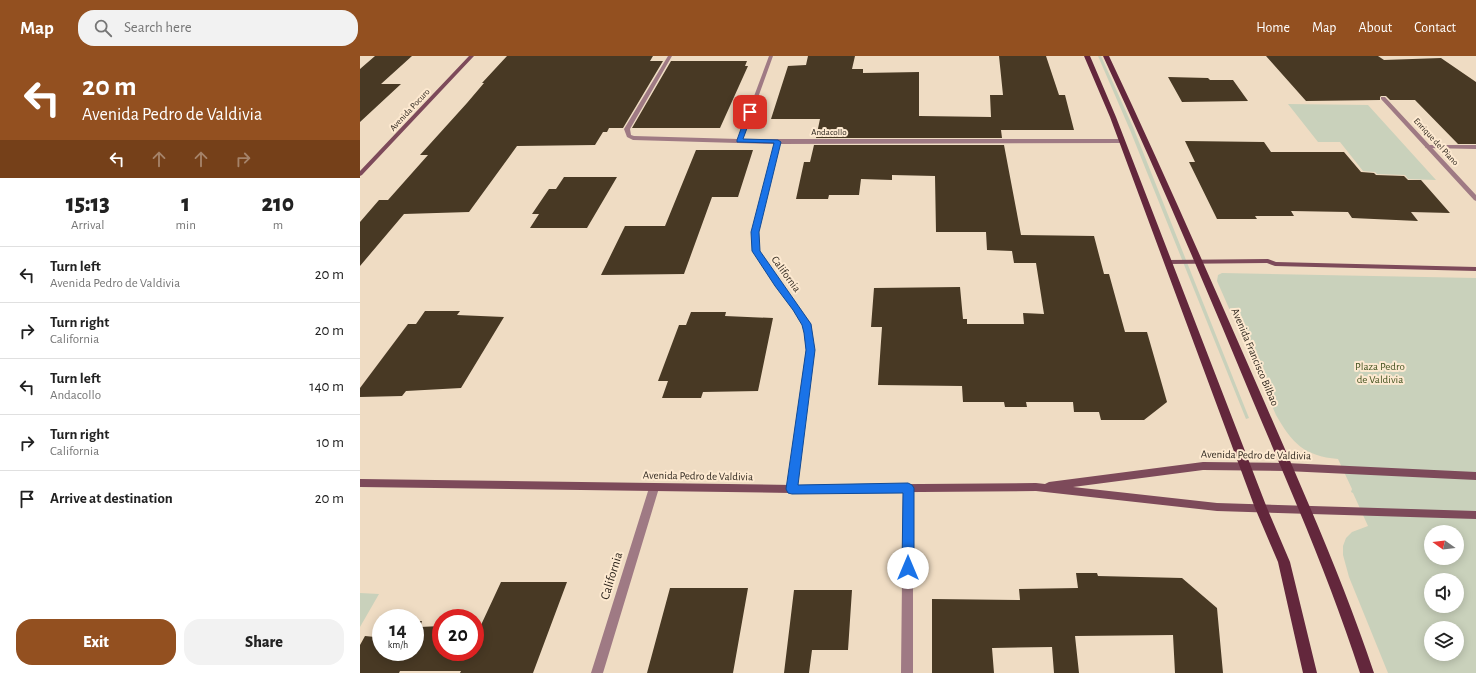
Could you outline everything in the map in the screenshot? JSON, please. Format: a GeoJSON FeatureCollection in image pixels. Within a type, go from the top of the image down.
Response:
{"type":"FeatureCollection","features":[{"type":"Feature","properties":{"kind":"main road","name":"Avenida Pocuro"},"geometry":{"type":"LineString","coordinates":[[360,174],[472,56]]}},
{"type":"Feature","properties":{"kind":"main road"},"geometry":{"type":"LineString","coordinates":[[1087,56],[1122,141],[1261,508],[1284,562],[1310,673]]}},
{"type":"Feature","properties":{"kind":"main road","name":"Avenida Francisco Bilbao"},"geometry":{"type":"LineString","coordinates":[[1106,56],[1140,128],[1304,508],[1353,626],[1367,673]]}},
{"type":"Feature","properties":{"kind":"main road"},"geometry":{"type":"LineString","coordinates":[[1168,262],[1268,261],[1275,264],[1476,270]]}},
{"type":"Feature","properties":{"kind":"main road","name":"Avenida Pedro de Valdivia"},"geometry":{"type":"LineString","coordinates":[[360,483],[792,489],[1036,487],[1203,466],[1286,467],[1476,476]]}},
{"type":"Feature","properties":{"kind":"main road","name":"Avenida Pedro de Valdivia"},"geometry":{"type":"LineString","coordinates":[[1036,487],[1217,507],[1304,508],[1476,515]]}},
{"type":"Feature","properties":{"kind":"street","name":"Andacollo"},"geometry":{"type":"LineString","coordinates":[[670,56],[628,126],[627,129],[630,136],[633,138],[778,142],[1122,141]]}},
{"type":"Feature","properties":{"kind":"street"},"geometry":{"type":"LineString","coordinates":[[740,140],[771,56]]}},
{"type":"Feature","properties":{"kind":"street","name":"Enrique del Piano"},"geometry":{"type":"LineString","coordinates":[[1383,98],[1476,199]]}},
{"type":"Feature","properties":{"kind":"street","name":"California"},"geometry":{"type":"LineString","coordinates":[[778,142],[755,232],[755,239],[756,251],[761,260],[796,308],[806,324],[809,333],[810,350],[792,489]]}},
{"type":"Feature","properties":{"kind":"street"},"geometry":{"type":"LineString","coordinates":[[1428,147],[1476,147]]}},
{"type":"Feature","properties":{"kind":"street","name":"California"},"geometry":{"type":"LineString","coordinates":[[597,673],[654,488]]}},
{"type":"Feature","properties":{"kind":"street"},"geometry":{"type":"LineString","coordinates":[[907,673],[908,488]]}},
{"type":"Feature","properties":{"kind":"green space"},"geometry":{"type":"Polygon","coordinates":[[[1098,56],[1101,56],[1133,127],[1249,418],[1246,419],[1130,130],[1098,56]]]}},
{"type":"Feature","properties":{"kind":"green space"},"geometry":{"type":"Polygon","coordinates":[[[1288,104],[1368,105],[1436,180],[1408,179],[1405,175],[1377,174],[1375,172],[1363,171],[1340,142],[1318,142],[1288,104]]]}},
{"type":"Feature","properties":{"kind":"green space","name":"Plaza Pedro de Valdivia"},"geometry":{"type":"Polygon","coordinates":[[[1222,273],[1476,278],[1476,673],[1388,673],[1349,577],[1343,555],[1343,546],[1346,538],[1352,532],[1368,526],[1353,493],[1351,492],[1352,489],[1338,459],[1316,455],[1308,451],[1294,440],[1282,425],[1276,415],[1217,281],[1218,275],[1222,273]]]}},
{"type":"Feature","properties":{"kind":"green space"},"geometry":{"type":"Polygon","coordinates":[[[360,593],[379,594],[360,627],[360,593]]]}},
{"type":"Feature","properties":{"kind":"building"},"geometry":{"type":"Polygon","coordinates":[[[375,56],[412,56],[381,84],[401,84],[360,122],[360,69],[375,56]]]}},
{"type":"Feature","properties":{"kind":"building"},"geometry":{"type":"Polygon","coordinates":[[[507,56],[653,56],[650,61],[663,61],[623,128],[609,128],[607,132],[603,132],[595,145],[517,146],[469,212],[404,214],[360,266],[360,222],[379,200],[388,200],[428,155],[420,155],[507,56]]]}},
{"type":"Feature","properties":{"kind":"building"},"geometry":{"type":"Polygon","coordinates":[[[808,56],[855,56],[852,69],[863,69],[863,73],[919,72],[919,116],[991,117],[990,95],[1003,95],[999,56],[1046,56],[1059,95],[1065,95],[1074,130],[1001,130],[1002,138],[816,138],[820,119],[771,119],[788,66],[806,65],[808,56]]]}},
{"type":"Feature","properties":{"kind":"building"},"geometry":{"type":"Polygon","coordinates":[[[1266,56],[1378,56],[1384,60],[1441,58],[1476,82],[1476,144],[1458,144],[1415,100],[1390,100],[1386,96],[1381,96],[1380,100],[1306,101],[1266,56]]]}},
{"type":"Feature","properties":{"kind":"building"},"geometry":{"type":"Polygon","coordinates":[[[671,61],[747,61],[745,66],[748,66],[720,128],[632,128],[671,61]]]}},
{"type":"Feature","properties":{"kind":"building"},"geometry":{"type":"Polygon","coordinates":[[[1168,77],[1233,80],[1248,101],[1182,102],[1168,77]]]}},
{"type":"Feature","properties":{"kind":"building"},"geometry":{"type":"Polygon","coordinates":[[[1185,141],[1264,142],[1271,152],[1344,152],[1361,172],[1374,173],[1376,175],[1404,176],[1408,180],[1421,180],[1450,213],[1411,212],[1418,221],[1352,218],[1348,212],[1291,211],[1294,216],[1255,216],[1257,219],[1217,219],[1189,162],[1195,162],[1185,141]]]}},
{"type":"Feature","properties":{"kind":"building"},"geometry":{"type":"Polygon","coordinates":[[[814,145],[1004,145],[1021,235],[1094,236],[1104,274],[1109,274],[1125,332],[1147,332],[1167,402],[1144,420],[1101,420],[1099,412],[1074,412],[1073,402],[1026,402],[1027,407],[1005,407],[1004,402],[963,402],[962,386],[878,385],[882,327],[871,327],[874,288],[960,287],[963,319],[967,319],[967,324],[1024,324],[1023,313],[1044,314],[1036,263],[1014,263],[1012,251],[987,250],[986,232],[936,232],[935,176],[892,175],[892,180],[861,179],[859,195],[829,195],[828,199],[796,199],[804,162],[810,162],[814,145]]]}},
{"type":"Feature","properties":{"kind":"building"},"geometry":{"type":"Polygon","coordinates":[[[696,150],[753,150],[738,197],[712,197],[684,274],[601,275],[625,226],[665,226],[696,150]]]}},
{"type":"Feature","properties":{"kind":"building"},"geometry":{"type":"Polygon","coordinates":[[[564,177],[617,177],[587,228],[530,228],[539,214],[532,214],[549,189],[556,189],[564,177]]]}},
{"type":"Feature","properties":{"kind":"building"},"geometry":{"type":"Polygon","coordinates":[[[425,311],[460,311],[457,315],[504,317],[461,388],[406,391],[402,396],[360,397],[360,388],[408,324],[416,324],[425,311]]]}},
{"type":"Feature","properties":{"kind":"building"},"geometry":{"type":"Polygon","coordinates":[[[691,312],[726,312],[725,316],[773,318],[758,391],[703,392],[701,398],[662,398],[668,381],[658,381],[679,325],[686,325],[691,312]]]}},
{"type":"Feature","properties":{"kind":"building"},"geometry":{"type":"Polygon","coordinates":[[[1076,573],[1097,573],[1098,576],[1182,578],[1217,608],[1223,673],[1175,673],[1173,635],[1075,636],[1079,673],[1054,673],[1052,647],[992,648],[994,673],[932,673],[932,599],[1020,600],[1019,589],[1078,588],[1076,573]]]}},
{"type":"Feature","properties":{"kind":"building"},"geometry":{"type":"Polygon","coordinates":[[[501,582],[567,582],[533,673],[400,671],[399,673],[360,673],[360,645],[365,636],[372,637],[372,661],[424,661],[424,627],[432,626],[432,661],[484,661],[484,619],[501,582]]]}},
{"type":"Feature","properties":{"kind":"building"},"geometry":{"type":"Polygon","coordinates":[[[670,588],[748,588],[733,673],[647,673],[670,588]]]}},
{"type":"Feature","properties":{"kind":"building"},"geometry":{"type":"Polygon","coordinates":[[[794,590],[852,590],[848,650],[812,650],[809,673],[784,673],[794,590]]]}},
{"type":"Feature","properties":{"kind":"route"},"geometry":{"type":"LineString","coordinates":[[750,112],[740,140],[778,142],[755,232],[756,251],[796,308],[806,324],[809,333],[810,350],[792,489],[908,488],[908,568]]}}]}
